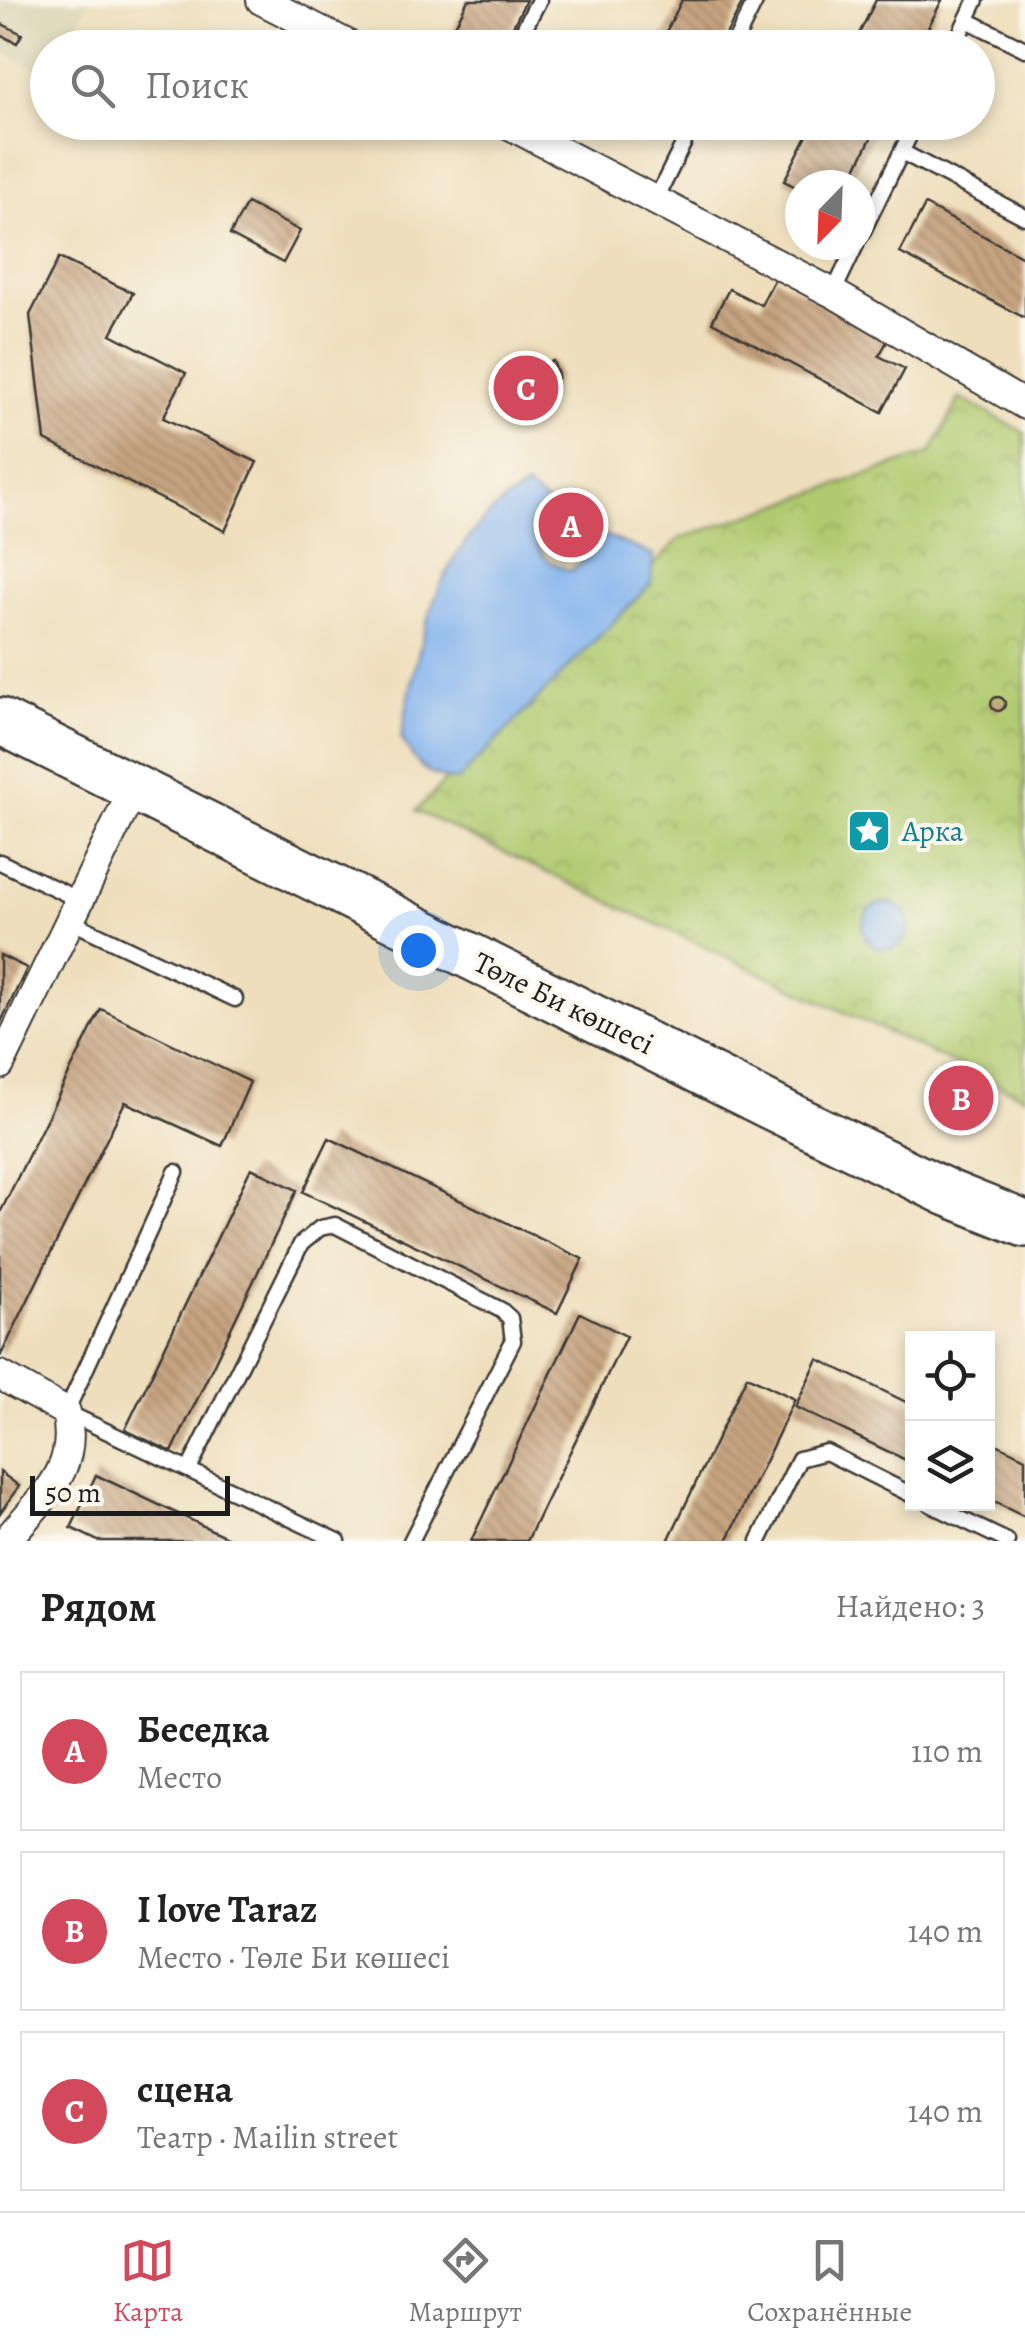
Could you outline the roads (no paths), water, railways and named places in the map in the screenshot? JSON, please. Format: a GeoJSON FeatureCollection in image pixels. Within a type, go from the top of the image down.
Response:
{"type":"FeatureCollection","features":[{"type":"Feature","properties":{"kind":"main road","name":"Төле Би көшесі"},"geometry":{"type":"LineString","coordinates":[[0,721],[807,1124],[948,1193],[1025,1224]]}},
{"type":"Feature","properties":{"kind":"street"},"geometry":{"type":"LineString","coordinates":[[261,0],[320,30]]}},
{"type":"Feature","properties":{"kind":"street"},"geometry":{"type":"LineString","coordinates":[[538,140],[833,293],[1025,404]]}},
{"type":"Feature","properties":{"kind":"street"},"geometry":{"type":"LineString","coordinates":[[0,1064],[134,788]]}},
{"type":"Feature","properties":{"kind":"street"},"geometry":{"type":"LineString","coordinates":[[0,1375],[66,1412],[72,1441],[65,1467],[6,1541]]}},
{"type":"Feature","properties":{"kind":"lane"},"geometry":{"type":"LineString","coordinates":[[523,30],[539,0]]}},
{"type":"Feature","properties":{"kind":"lane"},"geometry":{"type":"LineString","coordinates":[[741,30],[756,0]]}},
{"type":"Feature","properties":{"kind":"lane"},"geometry":{"type":"LineString","coordinates":[[962,30],[976,0]]}},
{"type":"Feature","properties":{"kind":"lane"},"geometry":{"type":"LineString","coordinates":[[967,20],[987,30]]}},
{"type":"Feature","properties":{"kind":"lane"},"geometry":{"type":"LineString","coordinates":[[995,34],[1025,49]]}},
{"type":"Feature","properties":{"kind":"lane"},"geometry":{"type":"LineString","coordinates":[[655,201],[685,140]]}},
{"type":"Feature","properties":{"kind":"lane"},"geometry":{"type":"LineString","coordinates":[[875,207],[908,140]]}},
{"type":"Feature","properties":{"kind":"lane"},"geometry":{"type":"LineString","coordinates":[[902,152],[1025,216]]}},
{"type":"Feature","properties":{"kind":"lane"},"geometry":{"type":"LineString","coordinates":[[833,293],[849,260]]}},
{"type":"Feature","properties":{"kind":"lane"},"geometry":{"type":"LineString","coordinates":[[0,862],[72,909],[235,999]]}},
{"type":"Feature","properties":{"kind":"lane"},"geometry":{"type":"LineString","coordinates":[[176,1172],[66,1412],[338,1541]]}},
{"type":"Feature","properties":{"kind":"lane"},"geometry":{"type":"LineString","coordinates":[[190,1468],[301,1244],[320,1228],[335,1225],[501,1310],[514,1327],[513,1341],[412,1541]]}},
{"type":"Feature","properties":{"kind":"lane"},"geometry":{"type":"LineString","coordinates":[[759,1541],[799,1460],[826,1452],[905,1492]]}},
{"type":"Feature","properties":{"kind":"lane"},"geometry":{"type":"LineString","coordinates":[[945,1511],[1007,1541]]}},
{"type":"Feature","properties":{"kind":"water"},"geometry":{"type":"Polygon","coordinates":[[[526,487],[551,506],[535,535],[547,559],[571,571],[585,559],[599,533],[653,555],[651,584],[457,781],[446,779],[423,768],[401,738],[425,630],[451,564],[470,535],[495,509],[526,487]]]}},
{"type":"Feature","properties":{"kind":"water"},"geometry":{"type":"Polygon","coordinates":[[[886,903],[902,910],[909,926],[902,942],[886,949],[870,942],[863,926],[870,910],[886,903]]]}},
{"type":"Feature","properties":{"kind":"place","name":"сцена"},"geometry":{"type":"Point","coordinates":[526,388]}},
{"type":"Feature","properties":{"kind":"place","name":"Беседка"},"geometry":{"type":"Point","coordinates":[571,525]}},
{"type":"Feature","properties":{"kind":"place","name":"Арка"},"geometry":{"type":"Point","coordinates":[869,831]}},
{"type":"Feature","properties":{"kind":"place","name":"I love Taraz"},"geometry":{"type":"Point","coordinates":[961,1098]}}]}
